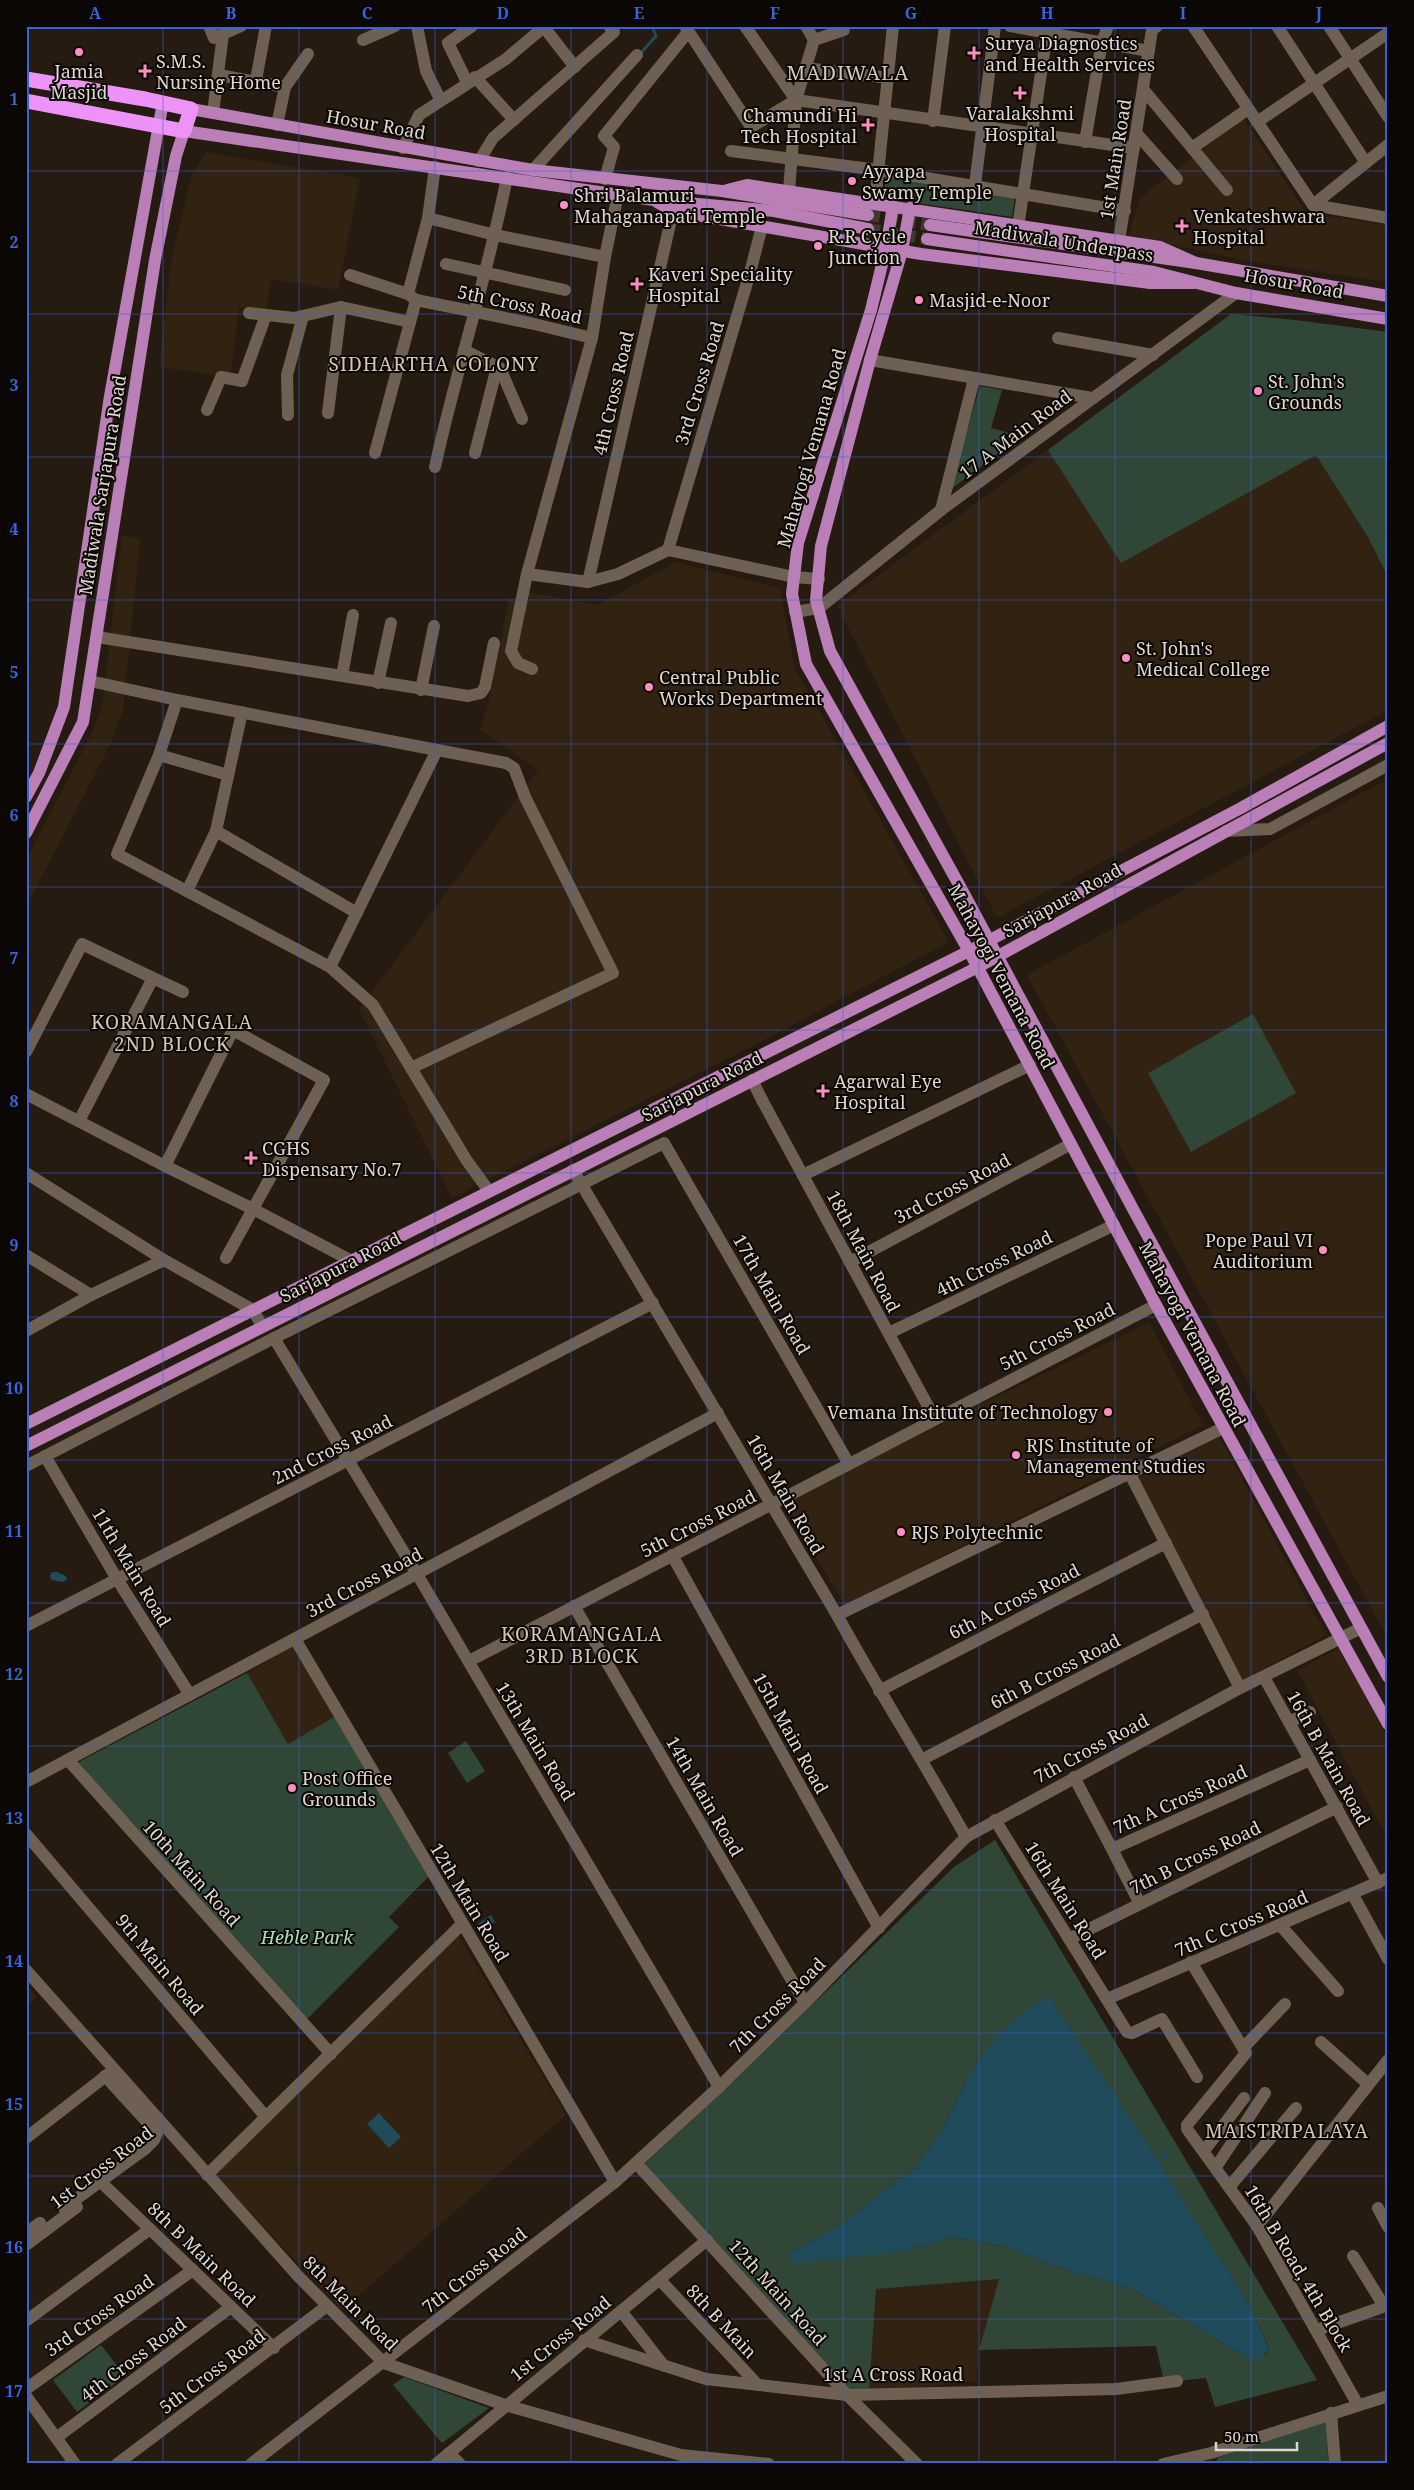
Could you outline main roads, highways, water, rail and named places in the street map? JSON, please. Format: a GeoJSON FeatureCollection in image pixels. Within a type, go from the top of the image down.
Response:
{"type":"FeatureCollection","features":[{"type":"Feature","properties":{"kind":"highway","name":"Hosur Road"},"geometry":{"type":"LineString","coordinates":[[26,79],[163,102],[192,109]]}},
{"type":"Feature","properties":{"kind":"highway","name":"Hosur Road"},"geometry":{"type":"LineString","coordinates":[[26,101],[184,131]]}},
{"type":"Feature","properties":{"kind":"highway"},"geometry":{"type":"LineString","coordinates":[[184,131],[192,109]]}},
{"type":"Feature","properties":{"kind":"main road","name":"Madiwala Sarjapura Road"},"geometry":{"type":"LineString","coordinates":[[26,797],[39,773],[64,707],[110,396],[163,102]]}},
{"type":"Feature","properties":{"kind":"main road","name":"Hosur Road"},"geometry":{"type":"LineString","coordinates":[[192,109],[533,170],[722,191]]}},
{"type":"Feature","properties":{"kind":"main road","name":"Madiwala Sarjapura Road"},"geometry":{"type":"LineString","coordinates":[[26,833],[83,722],[155,260],[176,156],[184,131]]}},
{"type":"Feature","properties":{"kind":"main road","name":"Hosur Road"},"geometry":{"type":"LineString","coordinates":[[184,131],[654,200]]}},
{"type":"Feature","properties":{"kind":"main road"},"geometry":{"type":"LineString","coordinates":[[722,191],[747,185],[910,208],[1018,227],[1160,247],[1196,263]]}},
{"type":"Feature","properties":{"kind":"main road"},"geometry":{"type":"LineString","coordinates":[[722,191],[868,215]]}},
{"type":"Feature","properties":{"kind":"main road"},"geometry":{"type":"LineString","coordinates":[[654,200],[673,211],[902,251],[1150,283],[1194,282]]}},
{"type":"Feature","properties":{"kind":"main road"},"geometry":{"type":"LineString","coordinates":[[654,200],[774,211],[868,229]]}},
{"type":"Feature","properties":{"kind":"main road","name":"Mahayogi Vemana Road"},"geometry":{"type":"LineString","coordinates":[[893,206],[886,248],[871,310],[798,542],[792,594],[806,664],[978,967],[1156,1305],[1388,1724]]}},
{"type":"Feature","properties":{"kind":"main road","name":"Mahayogi Vemana Road"},"geometry":{"type":"LineString","coordinates":[[910,208],[902,251],[870,360],[821,546],[816,600],[830,651],[1388,1676]]}},
{"type":"Feature","properties":{"kind":"main road","name":"Madiwala Underpass"},"geometry":{"type":"LineString","coordinates":[[930,225],[1196,263]]}},
{"type":"Feature","properties":{"kind":"main road","name":"Madiwala Underpass"},"geometry":{"type":"LineString","coordinates":[[927,239],[1154,272],[1194,282]]}},
{"type":"Feature","properties":{"kind":"main road","name":"Hosur Road"},"geometry":{"type":"LineString","coordinates":[[1196,263],[1388,296]]}},
{"type":"Feature","properties":{"kind":"main road","name":"Hosur Road"},"geometry":{"type":"LineString","coordinates":[[1194,282],[1236,293],[1388,318]]}},
{"type":"Feature","properties":{"kind":"main road","name":"Sarjapura Road"},"geometry":{"type":"LineString","coordinates":[[26,1424],[969,951],[1241,808],[1388,726]]}},
{"type":"Feature","properties":{"kind":"main road","name":"Sarjapura Road"},"geometry":{"type":"LineString","coordinates":[[26,1446],[978,967],[1388,743]]}},
{"type":"Feature","properties":{"kind":"water"},"geometry":{"type":"Polygon","coordinates":[[[52,1572],[66,1576],[67,1580],[62,1582],[51,1580],[52,1572]]]}},
{"type":"Feature","properties":{"kind":"water"},"geometry":{"type":"Polygon","coordinates":[[[491,1915],[495,1922],[480,1932],[476,1925],[491,1915]]]}},
{"type":"Feature","properties":{"kind":"water"},"geometry":{"type":"Polygon","coordinates":[[[1048,1996],[1147,2144],[1251,2308],[1269,2349],[1261,2358],[1251,2360],[1135,2290],[1048,2264],[1006,2246],[953,2237],[900,2252],[795,2263],[790,2259],[790,2253],[840,2225],[915,2168],[943,2128],[968,2077],[999,2034],[1024,2011],[1048,1996]]]}},
{"type":"Feature","properties":{"kind":"water"},"geometry":{"type":"Polygon","coordinates":[[[379,2113],[401,2137],[389,2148],[367,2124],[379,2113]]]}},
{"type":"Feature","properties":{"kind":"waterway"},"geometry":{"type":"LineString","coordinates":[[640,54],[656,36],[652,26]]}},
{"type":"Feature","properties":{"kind":"waterway"},"geometry":{"type":"LineString","coordinates":[[1157,2165],[1169,2150]]}},
{"type":"Feature","properties":{"kind":"waterway"},"geometry":{"type":"LineString","coordinates":[[1074,2276],[1078,2270]]}},
{"type":"Feature","properties":{"kind":"tunnel"},"geometry":{"type":"LineString","coordinates":[[868,215],[930,225]]}},
{"type":"Feature","properties":{"kind":"tunnel"},"geometry":{"type":"LineString","coordinates":[[868,229],[927,239]]}},
{"type":"Feature","properties":{"kind":"place","name":"Jamia Masjid"},"geometry":{"type":"Point","coordinates":[79,52]}},
{"type":"Feature","properties":{"kind":"place","name":"Surya Diagnostics and Health Services"},"geometry":{"type":"Point","coordinates":[974,53]}},
{"type":"Feature","properties":{"kind":"place","name":"S.M.S. Nursing Home"},"geometry":{"type":"Point","coordinates":[145,71]}},
{"type":"Feature","properties":{"kind":"place","name":"Varalakshmi Hospital"},"geometry":{"type":"Point","coordinates":[1020,93]}},
{"type":"Feature","properties":{"kind":"place","name":"Chamundi Hi Tech Hospital"},"geometry":{"type":"Point","coordinates":[868,125]}},
{"type":"Feature","properties":{"kind":"place","name":"Ayyapa Swamy Temple"},"geometry":{"type":"Point","coordinates":[852,181]}},
{"type":"Feature","properties":{"kind":"place","name":"Shri Balamuri Mahaganapati Temple"},"geometry":{"type":"Point","coordinates":[564,205]}},
{"type":"Feature","properties":{"kind":"place","name":"Venkateshwara Hospital"},"geometry":{"type":"Point","coordinates":[1182,226]}},
{"type":"Feature","properties":{"kind":"place","name":"R.R Cycle Junction"},"geometry":{"type":"Point","coordinates":[818,246]}},
{"type":"Feature","properties":{"kind":"place","name":"Kaveri Speciality Hospital"},"geometry":{"type":"Point","coordinates":[637,284]}},
{"type":"Feature","properties":{"kind":"place","name":"Masjid-e-Noor"},"geometry":{"type":"Point","coordinates":[919,300]}},
{"type":"Feature","properties":{"kind":"place","name":"St. John's Grounds"},"geometry":{"type":"Point","coordinates":[1258,391]}},
{"type":"Feature","properties":{"kind":"place","name":"St. John's Medical College"},"geometry":{"type":"Point","coordinates":[1126,658]}},
{"type":"Feature","properties":{"kind":"place","name":"Central Public Works Department"},"geometry":{"type":"Point","coordinates":[649,687]}},
{"type":"Feature","properties":{"kind":"place","name":"Agarwal Eye Hospital"},"geometry":{"type":"Point","coordinates":[823,1091]}},
{"type":"Feature","properties":{"kind":"place","name":"CGHS Dispensary No.7"},"geometry":{"type":"Point","coordinates":[251,1158]}},
{"type":"Feature","properties":{"kind":"place","name":"Pope Paul VI Auditorium"},"geometry":{"type":"Point","coordinates":[1323,1250]}},
{"type":"Feature","properties":{"kind":"place","name":"Vemana Institute of Technology"},"geometry":{"type":"Point","coordinates":[1108,1412]}},
{"type":"Feature","properties":{"kind":"place","name":"RJS Institute of Management Studies"},"geometry":{"type":"Point","coordinates":[1016,1455]}},
{"type":"Feature","properties":{"kind":"place","name":"RJS Polytechnic"},"geometry":{"type":"Point","coordinates":[901,1532]}},
{"type":"Feature","properties":{"kind":"place","name":"Post Office Grounds"},"geometry":{"type":"Point","coordinates":[292,1788]}},
{"type":"Feature","properties":{"kind":"district","name":"MADIWALA"},"geometry":{"type":"Point","coordinates":[848,72]}},
{"type":"Feature","properties":{"kind":"district","name":"SIDHARTHA COLONY"},"geometry":{"type":"Point","coordinates":[434,364]}},
{"type":"Feature","properties":{"kind":"district","name":"KORAMANGALA 2ND BLOCK"},"geometry":{"type":"Point","coordinates":[172,1033]}},
{"type":"Feature","properties":{"kind":"district","name":"KORAMANGALA 3RD BLOCK"},"geometry":{"type":"Point","coordinates":[582,1645]}},
{"type":"Feature","properties":{"kind":"district","name":"MAISTRIPALAYA"},"geometry":{"type":"Point","coordinates":[1287,2131]}},
{"type":"Feature","properties":{"kind":"park label","name":"Heble Park"},"geometry":{"type":"Point","coordinates":[307,1937]}}]}
